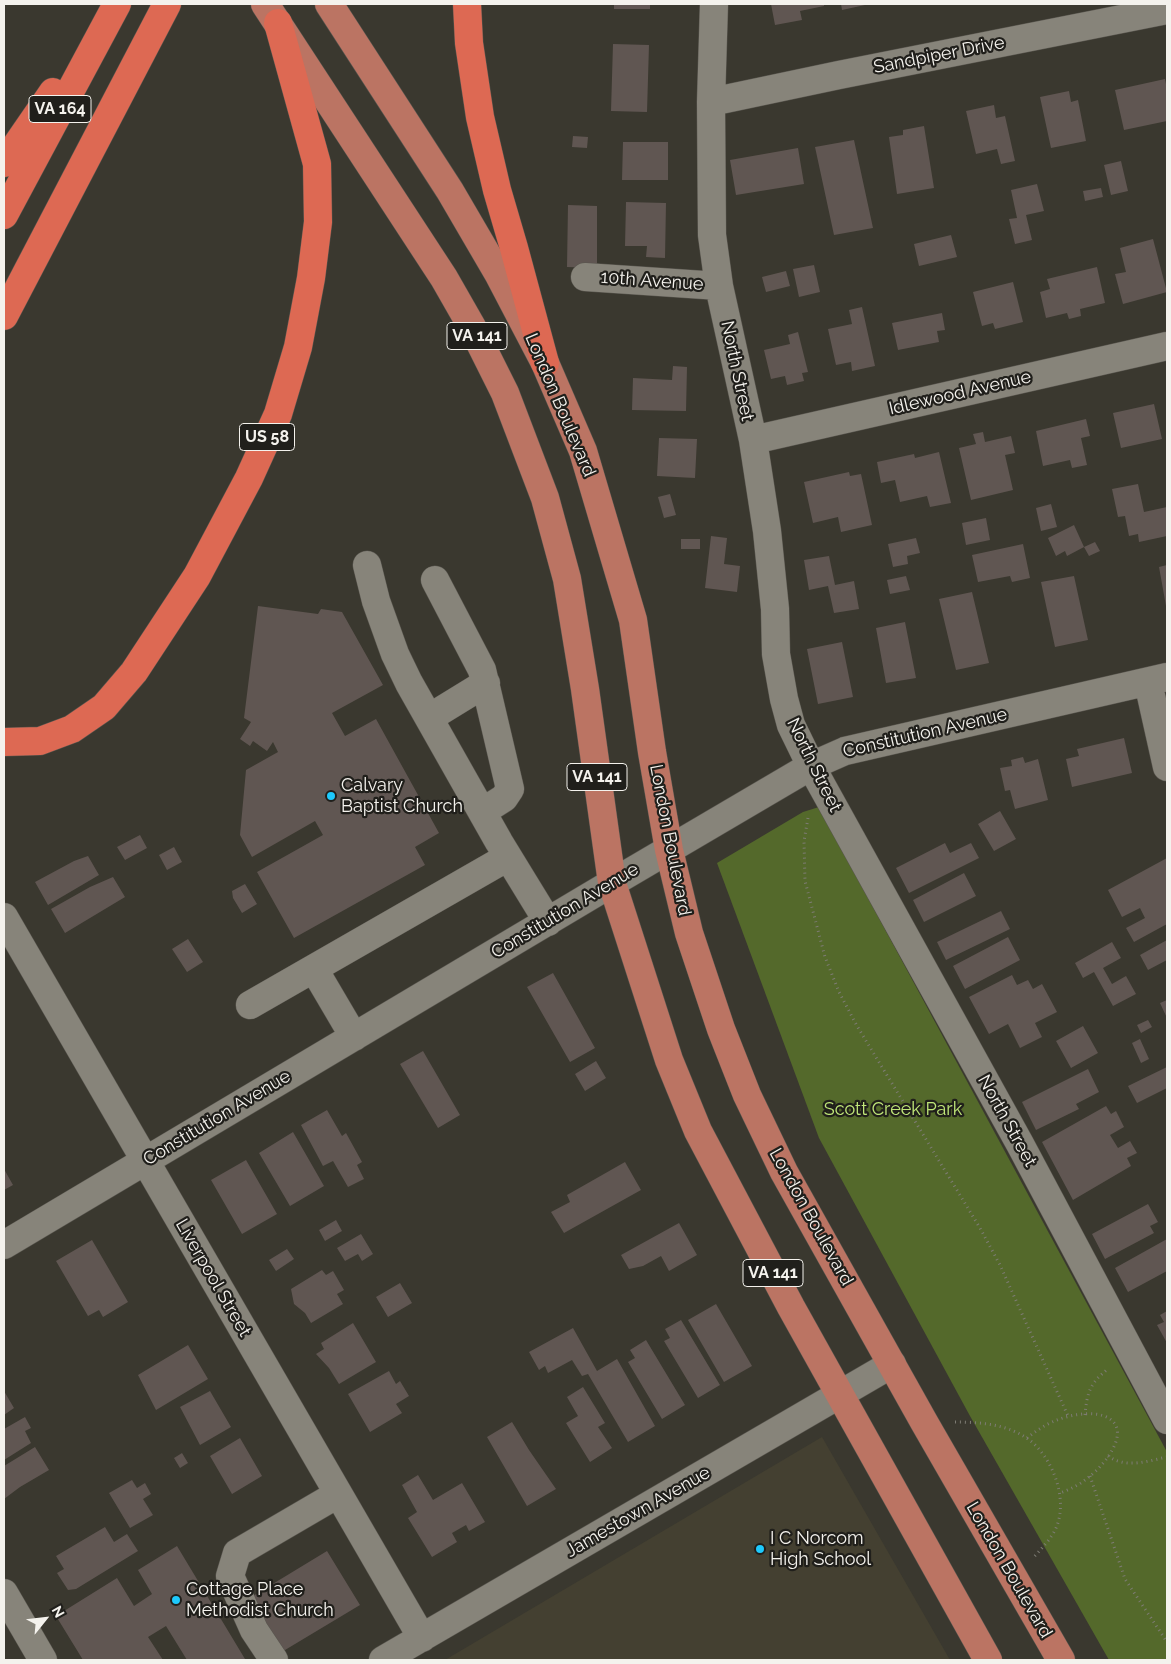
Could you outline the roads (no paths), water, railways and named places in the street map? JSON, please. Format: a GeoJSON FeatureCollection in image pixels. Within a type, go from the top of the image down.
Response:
{"type":"FeatureCollection","features":[{"type":"Feature","properties":{"kind":"highway"},"geometry":{"type":"LineString","coordinates":[[4,163],[117,4]]}},
{"type":"Feature","properties":{"kind":"highway","name":"VA 164"},"geometry":{"type":"LineString","coordinates":[[4,215],[117,4]]}},
{"type":"Feature","properties":{"kind":"highway"},"geometry":{"type":"LineString","coordinates":[[4,316],[167,4]]}},
{"type":"Feature","properties":{"kind":"highway"},"geometry":{"type":"LineString","coordinates":[[467,4],[469,43],[480,117],[497,190],[545,362]]}},
{"type":"Feature","properties":{"kind":"highway","name":"US 58"},"geometry":{"type":"LineString","coordinates":[[4,742],[40,741],[72,729],[104,708],[134,672],[197,576],[249,478],[278,414],[298,347],[311,278],[318,222],[317,164],[271,13]]}},
{"type":"Feature","properties":{"kind":"main road","name":"London Boulevard"},"geometry":{"type":"LineString","coordinates":[[329,4],[450,191],[499,275],[545,362],[583,451],[633,620],[652,752],[669,850],[689,933],[721,1029],[747,1095],[784,1172],[924,1422],[1061,1660]]}},
{"type":"Feature","properties":{"kind":"main road","name":"VA 141"},"geometry":{"type":"LineString","coordinates":[[271,13],[444,278],[472,327],[505,393],[544,498],[567,579],[585,689],[612,883],[669,1060],[698,1131],[840,1395],[988,1660]]}},
{"type":"Feature","properties":{"kind":"street","name":"North Street"},"geometry":{"type":"LineString","coordinates":[[714,4],[711,102],[712,235],[719,286],[752,440],[767,531],[775,609],[776,654],[784,699],[792,725],[811,766],[1001,1110],[1130,1352],[1164,1406]]}},
{"type":"Feature","properties":{"kind":"street","name":"Sandpiper Drive"},"geometry":{"type":"LineString","coordinates":[[711,102],[1167,10]]}},
{"type":"Feature","properties":{"kind":"street","name":"10th Avenue"},"geometry":{"type":"LineString","coordinates":[[585,277],[719,286]]}},
{"type":"Feature","properties":{"kind":"street","name":"Idlewood Avenue"},"geometry":{"type":"LineString","coordinates":[[752,440],[1167,346]]}},
{"type":"Feature","properties":{"kind":"street"},"geometry":{"type":"LineString","coordinates":[[367,565],[376,601],[395,654],[409,683],[508,857],[548,922]]}},
{"type":"Feature","properties":{"kind":"street"},"geometry":{"type":"LineString","coordinates":[[435,580],[482,670],[510,789],[504,798],[482,812]]}},
{"type":"Feature","properties":{"kind":"street","name":"Constitution Avenue"},"geometry":{"type":"LineString","coordinates":[[4,1245],[811,766],[845,751],[1158,679]]}},
{"type":"Feature","properties":{"kind":"street"},"geometry":{"type":"LineString","coordinates":[[1158,679],[1167,767]]}},
{"type":"Feature","properties":{"kind":"street"},"geometry":{"type":"LineString","coordinates":[[429,718],[486,683]]}},
{"type":"Feature","properties":{"kind":"street"},"geometry":{"type":"LineString","coordinates":[[250,1005],[508,857]]}},
{"type":"Feature","properties":{"kind":"street","name":"Liverpool Street"},"geometry":{"type":"LineString","coordinates":[[4,917],[422,1638]]}},
{"type":"Feature","properties":{"kind":"street"},"geometry":{"type":"LineString","coordinates":[[314,969],[354,1037]]}},
{"type":"Feature","properties":{"kind":"street","name":"Jamestown Avenue"},"geometry":{"type":"LineString","coordinates":[[384,1660],[892,1364]]}},
{"type":"Feature","properties":{"kind":"street"},"geometry":{"type":"LineString","coordinates":[[274,1660],[254,1630],[230,1576],[238,1554],[338,1494]]}},
{"type":"Feature","properties":{"kind":"street"},"geometry":{"type":"LineString","coordinates":[[7,1606],[43,1660]]}},
{"type":"Feature","properties":{"kind":"place","name":"Calvary Baptist Church"},"geometry":{"type":"Point","coordinates":[331,796]}},
{"type":"Feature","properties":{"kind":"place","name":"I C Norcom High School"},"geometry":{"type":"Point","coordinates":[760,1549]}},
{"type":"Feature","properties":{"kind":"place","name":"Cottage Place Methodist Church"},"geometry":{"type":"Point","coordinates":[176,1600]}},
{"type":"Feature","properties":{"kind":"park label","name":"Scott Creek Park"},"geometry":{"type":"Point","coordinates":[893,1110]}}]}
